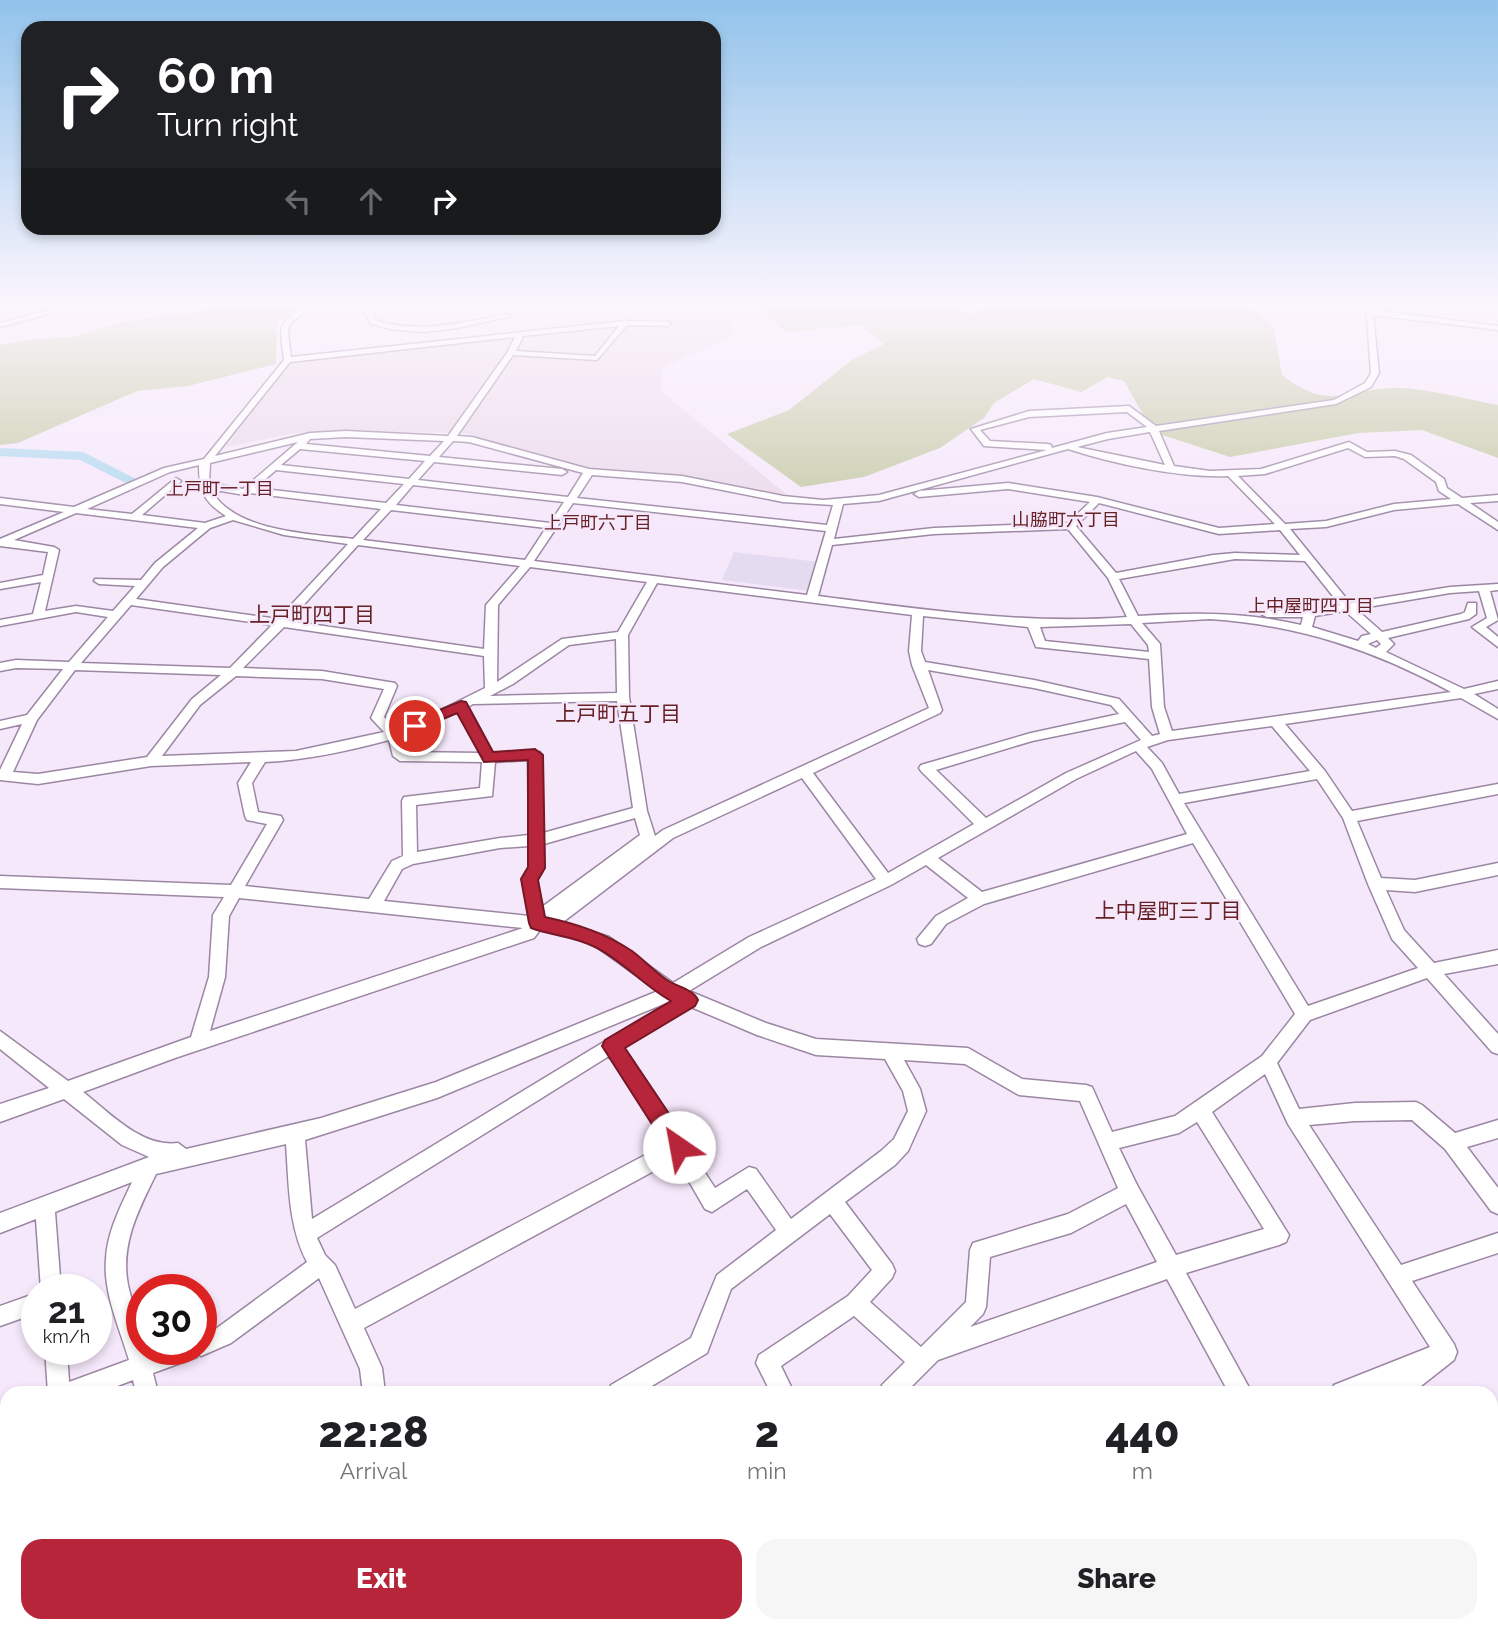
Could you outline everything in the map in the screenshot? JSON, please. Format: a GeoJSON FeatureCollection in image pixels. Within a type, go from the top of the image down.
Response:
{"type":"FeatureCollection","features":[{"type":"Feature","properties":{"kind":"street"},"geometry":{"type":"LineString","coordinates":[[270,381],[206,459],[203,480],[206,492],[220,508],[234,517],[271,530],[812,598],[918,614],[1033,624],[1227,617],[1306,629],[1360,647],[1463,693],[1498,716]]}},
{"type":"Feature","properties":{"kind":"street"},"geometry":{"type":"LineString","coordinates":[[151,761],[196,702],[234,671],[279,625],[432,459],[491,381]]}},
{"type":"Feature","properties":{"kind":"street"},"geometry":{"type":"LineString","coordinates":[[299,446],[588,474],[682,479],[795,501],[839,502],[900,493],[1052,449],[1153,428],[1318,406],[1357,393],[1370,381]]}},
{"type":"Feature","properties":{"kind":"street"},"geometry":{"type":"LineString","coordinates":[[1052,449],[1044,446],[987,444],[976,428],[1030,414],[1129,409],[1153,428],[1170,467]]}},
{"type":"Feature","properties":{"kind":"street"},"geometry":{"type":"LineString","coordinates":[[2,542],[142,479],[206,459],[310,436],[346,434],[451,437],[491,444],[588,474]]}},
{"type":"Feature","properties":{"kind":"street"},"geometry":{"type":"LineString","coordinates":[[220,508],[246,491],[310,436]]}},
{"type":"Feature","properties":{"kind":"street"},"geometry":{"type":"LineString","coordinates":[[1000,444],[1013,460]]}},
{"type":"Feature","properties":{"kind":"street"},"geometry":{"type":"LineString","coordinates":[[1064,446],[1133,463],[1210,474],[1262,472],[1349,445],[1361,454],[1370,456],[1403,455],[1441,481],[1442,489],[1498,527]]}},
{"type":"Feature","properties":{"kind":"street"},"geometry":{"type":"LineString","coordinates":[[274,467],[832,529]]}},
{"type":"Feature","properties":{"kind":"street"},"geometry":{"type":"LineString","coordinates":[[1230,473],[1283,528],[1347,606],[1388,644],[1376,654]]}},
{"type":"Feature","properties":{"kind":"street"},"geometry":{"type":"LineString","coordinates":[[491,690],[489,653],[492,605],[528,563],[588,474]]}},
{"type":"Feature","properties":{"kind":"street"},"geometry":{"type":"LineString","coordinates":[[158,478],[176,481],[203,480]]}},
{"type":"Feature","properties":{"kind":"street"},"geometry":{"type":"LineString","coordinates":[[133,518],[176,481]]}},
{"type":"Feature","properties":{"kind":"street"},"geometry":{"type":"LineString","coordinates":[[900,493],[918,494],[1008,486],[1097,500],[1219,531],[1326,524],[1394,507],[1498,498]]}},
{"type":"Feature","properties":{"kind":"street"},"geometry":{"type":"LineString","coordinates":[[206,492],[221,488],[553,526]]}},
{"type":"Feature","properties":{"kind":"street"},"geometry":{"type":"LineString","coordinates":[[0,500],[206,526]]}},
{"type":"Feature","properties":{"kind":"street"},"geometry":{"type":"LineString","coordinates":[[830,542],[934,531],[1071,526],[1097,500]]}},
{"type":"Feature","properties":{"kind":"street"},"geometry":{"type":"LineString","coordinates":[[812,598],[830,542],[839,502]]}},
{"type":"Feature","properties":{"kind":"street"},"geometry":{"type":"LineString","coordinates":[[234,517],[206,526],[159,565],[31,718],[2,775],[38,779],[151,761],[296,756],[354,745],[394,734],[466,703],[509,681],[566,642],[622,635]]}},
{"type":"Feature","properties":{"kind":"street"},"geometry":{"type":"LineString","coordinates":[[1071,526],[1113,577],[1134,620],[1154,644],[1158,706],[1167,736]]}},
{"type":"Feature","properties":{"kind":"street"},"geometry":{"type":"LineString","coordinates":[[2,542],[54,550],[38,616]]}},
{"type":"Feature","properties":{"kind":"street"},"geometry":{"type":"LineString","coordinates":[[1113,577],[1213,558],[1307,558]]}},
{"type":"Feature","properties":{"kind":"street"},"geometry":{"type":"LineString","coordinates":[[0,586],[48,577]]}},
{"type":"Feature","properties":{"kind":"street"},"geometry":{"type":"LineString","coordinates":[[0,1113],[65,1092],[198,1042],[352,994],[528,933],[547,912],[648,837],[640,811],[623,697],[622,635],[654,579]]}},
{"type":"Feature","properties":{"kind":"street"},"geometry":{"type":"LineString","coordinates":[[99,581],[145,583]]}},
{"type":"Feature","properties":{"kind":"street"},"geometry":{"type":"LineString","coordinates":[[1483,587],[1495,621]]}},
{"type":"Feature","properties":{"kind":"street"},"geometry":{"type":"LineString","coordinates":[[1267,614],[1310,613],[1450,590],[1498,587]]}},
{"type":"Feature","properties":{"kind":"street"},"geometry":{"type":"LineString","coordinates":[[1450,590],[1495,621]]}},
{"type":"Feature","properties":{"kind":"street"},"geometry":{"type":"LineString","coordinates":[[129,601],[279,625],[489,653]]}},
{"type":"Feature","properties":{"kind":"street"},"geometry":{"type":"LineString","coordinates":[[1360,647],[1366,639],[1465,617],[1470,614],[1472,605]]}},
{"type":"Feature","properties":{"kind":"street"},"geometry":{"type":"LineString","coordinates":[[0,624],[76,609],[116,615]]}},
{"type":"Feature","properties":{"kind":"street"},"geometry":{"type":"LineString","coordinates":[[1306,629],[1310,613]]}},
{"type":"Feature","properties":{"kind":"street"},"geometry":{"type":"LineString","coordinates":[[538,923],[561,916],[668,834],[936,710],[915,651],[918,614]]}},
{"type":"Feature","properties":{"kind":"street"},"geometry":{"type":"LineString","coordinates":[[1495,621],[1478,627],[1498,643]]}},
{"type":"Feature","properties":{"kind":"street"},"geometry":{"type":"LineString","coordinates":[[1033,624],[1040,644],[1155,656]]}},
{"type":"Feature","properties":{"kind":"street"},"geometry":{"type":"LineString","coordinates":[[0,667],[16,664],[322,675],[391,686],[377,718],[394,734],[400,756],[489,758],[535,755],[537,868],[529,879],[538,923]]}},
{"type":"Feature","properties":{"kind":"street"},"geometry":{"type":"LineString","coordinates":[[918,665],[1034,684],[1115,702],[1177,799],[1196,837],[1304,1015]]}},
{"type":"Feature","properties":{"kind":"street"},"geometry":{"type":"LineString","coordinates":[[306,1234],[612,1046],[755,942],[886,881],[1052,786],[1143,743],[1167,736],[1276,722],[1463,693],[1498,685]]}},
{"type":"Feature","properties":{"kind":"street"},"geometry":{"type":"LineString","coordinates":[[466,703],[623,697]]}},
{"type":"Feature","properties":{"kind":"street"},"geometry":{"type":"LineString","coordinates":[[410,859],[409,801],[486,792],[489,758],[466,703]]}},
{"type":"Feature","properties":{"kind":"street"},"geometry":{"type":"LineString","coordinates":[[984,825],[926,768],[1031,737],[1127,717]]}},
{"type":"Feature","properties":{"kind":"street"},"geometry":{"type":"LineString","coordinates":[[0,725],[31,718]]}},
{"type":"Feature","properties":{"kind":"street"},"geometry":{"type":"LineString","coordinates":[[1276,722],[1320,774],[1349,817],[1398,934],[1498,1045]]}},
{"type":"Feature","properties":{"kind":"street"},"geometry":{"type":"LineString","coordinates":[[198,1042],[217,977],[221,915],[276,820],[252,816],[245,783],[261,757]]}},
{"type":"Feature","properties":{"kind":"street"},"geometry":{"type":"LineString","coordinates":[[805,772],[886,881]]}},
{"type":"Feature","properties":{"kind":"street"},"geometry":{"type":"LineString","coordinates":[[1177,799],[1320,774]]}},
{"type":"Feature","properties":{"kind":"street"},"geometry":{"type":"LineString","coordinates":[[1349,817],[1498,789]]}},
{"type":"Feature","properties":{"kind":"street"},"geometry":{"type":"LineString","coordinates":[[373,906],[397,865],[410,859],[500,843],[537,840],[640,811]]}},
{"type":"Feature","properties":{"kind":"street"},"geometry":{"type":"LineString","coordinates":[[925,939],[941,920],[981,899],[1196,837]]}},
{"type":"Feature","properties":{"kind":"street"},"geometry":{"type":"LineString","coordinates":[[927,858],[981,899]]}},
{"type":"Feature","properties":{"kind":"street"},"geometry":{"type":"LineString","coordinates":[[1375,884],[1415,886],[1498,869]]}},
{"type":"Feature","properties":{"kind":"street"},"geometry":{"type":"LineString","coordinates":[[0,882],[233,891],[538,923],[576,931],[603,942],[681,996],[816,1047],[968,1056],[1019,1087],[1086,1093],[1130,1192],[1237,1386]]}},
{"type":"Feature","properties":{"kind":"street"},"geometry":{"type":"LineString","coordinates":[[1107,1142],[1179,1124],[1268,1062],[1304,1015],[1432,970],[1498,957]]}},
{"type":"Feature","properties":{"kind":"street"},"geometry":{"type":"LineString","coordinates":[[0,1223],[150,1166],[214,1149],[295,1133],[438,1090],[681,996]]}},
{"type":"Feature","properties":{"kind":"street"},"geometry":{"type":"LineString","coordinates":[[0,1039],[129,1139],[163,1154],[214,1149]]}},
{"type":"Feature","properties":{"kind":"street"},"geometry":{"type":"LineString","coordinates":[[612,1046],[712,1202],[749,1176],[789,1233]]}},
{"type":"Feature","properties":{"kind":"street"},"geometry":{"type":"LineString","coordinates":[[631,1386],[699,1345],[724,1282],[888,1158],[901,1145],[917,1111],[911,1089],[889,1050]]}},
{"type":"Feature","properties":{"kind":"street"},"geometry":{"type":"LineString","coordinates":[[1268,1062],[1294,1118],[1446,1352]]}},
{"type":"Feature","properties":{"kind":"street"},"geometry":{"type":"LineString","coordinates":[[926,1357],[1171,1267],[1279,1235],[1200,1110]]}},
{"type":"Feature","properties":{"kind":"street"},"geometry":{"type":"LineString","coordinates":[[1294,1118],[1355,1112],[1416,1111],[1452,1143],[1498,1204]]}},
{"type":"Feature","properties":{"kind":"street"},"geometry":{"type":"LineString","coordinates":[[1452,1143],[1498,1129]]}},
{"type":"Feature","properties":{"kind":"street"},"geometry":{"type":"LineString","coordinates":[[295,1133],[306,1234],[318,1266],[328,1272],[371,1368],[373,1386]]}},
{"type":"Feature","properties":{"kind":"street"},"geometry":{"type":"LineString","coordinates":[[351,1324],[679,1147]]}},
{"type":"Feature","properties":{"kind":"street"},"geometry":{"type":"LineString","coordinates":[[147,1386],[115,1271],[123,1224],[150,1166]]}},
{"type":"Feature","properties":{"kind":"street"},"geometry":{"type":"LineString","coordinates":[[897,1386],[976,1307],[980,1250],[1071,1223],[1130,1192]]}},
{"type":"Feature","properties":{"kind":"street"},"geometry":{"type":"LineString","coordinates":[[779,1386],[766,1363],[855,1303],[886,1271],[831,1200]]}},
{"type":"Feature","properties":{"kind":"street"},"geometry":{"type":"LineString","coordinates":[[45,1206],[50,1274]]}},
{"type":"Feature","properties":{"kind":"street"},"geometry":{"type":"LineString","coordinates":[[1398,1276],[1498,1243]]}},
{"type":"Feature","properties":{"kind":"street"},"geometry":{"type":"LineString","coordinates":[[217,1339],[318,1266]]}},
{"type":"Feature","properties":{"kind":"street"},"geometry":{"type":"LineString","coordinates":[[855,1303],[926,1357]]}},
{"type":"Feature","properties":{"kind":"street"},"geometry":{"type":"LineString","coordinates":[[0,1315],[21,1308]]}},
{"type":"Feature","properties":{"kind":"street"},"geometry":{"type":"LineString","coordinates":[[1360,1386],[1446,1352]]}},
{"type":"Feature","properties":{"kind":"street"},"geometry":{"type":"LineString","coordinates":[[1403,1386],[1446,1352]]}},
{"type":"Feature","properties":{"kind":"street"},"geometry":{"type":"LineString","coordinates":[[56,1365],[58,1386]]}},
{"type":"Feature","properties":{"kind":"street"},"geometry":{"type":"LineString","coordinates":[[89,1386],[148,1365]]}},
{"type":"Feature","properties":{"kind":"shaded area"},"geometry":{"type":"Polygon","coordinates":[[[276,381],[662,381],[662,392],[792,499],[694,478],[593,470],[464,433],[295,433],[226,447],[276,381]]]}},
{"type":"Feature","properties":{"kind":"shaded area"},"geometry":{"type":"Polygon","coordinates":[[[734,552],[819,562],[810,591],[722,580],[734,552]]]}},
{"type":"Feature","properties":{"kind":"green space"},"geometry":{"type":"Polygon","coordinates":[[[0,381],[207,381],[188,386],[137,391],[18,443],[0,445],[0,381]]]}},
{"type":"Feature","properties":{"kind":"green space"},"geometry":{"type":"Polygon","coordinates":[[[825,381],[1030,381],[994,403],[984,418],[940,448],[864,477],[801,487],[727,434],[789,410],[825,381]]]}},
{"type":"Feature","properties":{"kind":"green space"},"geometry":{"type":"Polygon","coordinates":[[[1042,381],[1101,381],[1081,392],[1042,381]]]}},
{"type":"Feature","properties":{"kind":"green space"},"geometry":{"type":"Polygon","coordinates":[[[1124,381],[1291,381],[1312,393],[1325,396],[1406,388],[1498,405],[1498,458],[1422,430],[1358,433],[1230,457],[1153,432],[1124,381]]]}},
{"type":"Feature","properties":{"kind":"waterway"},"geometry":{"type":"LineString","coordinates":[[0,452],[83,456],[129,479]]}},
{"type":"Feature","properties":{"kind":"district","name":"上戸町一丁目"},"geometry":{"type":"Point","coordinates":[220,488]}},
{"type":"Feature","properties":{"kind":"district","name":"山脇町六丁目"},"geometry":{"type":"Point","coordinates":[1066,519]}},
{"type":"Feature","properties":{"kind":"district","name":"上戸町六丁目"},"geometry":{"type":"Point","coordinates":[598,522]}},
{"type":"Feature","properties":{"kind":"district","name":"上中屋町四丁目"},"geometry":{"type":"Point","coordinates":[1311,605]}},
{"type":"Feature","properties":{"kind":"district","name":"上戸町四丁目"},"geometry":{"type":"Point","coordinates":[312,614]}},
{"type":"Feature","properties":{"kind":"district","name":"上戸町五丁目"},"geometry":{"type":"Point","coordinates":[618,713]}},
{"type":"Feature","properties":{"kind":"district","name":"上中屋町三丁目"},"geometry":{"type":"Point","coordinates":[1168,910]}},
{"type":"Feature","properties":{"kind":"route"},"geometry":{"type":"LineString","coordinates":[[415,726],[461,706],[489,758],[535,755],[537,868],[529,879],[538,923],[576,931],[603,942],[627,957],[661,986],[689,1000],[612,1046],[679,1147]]}}]}
